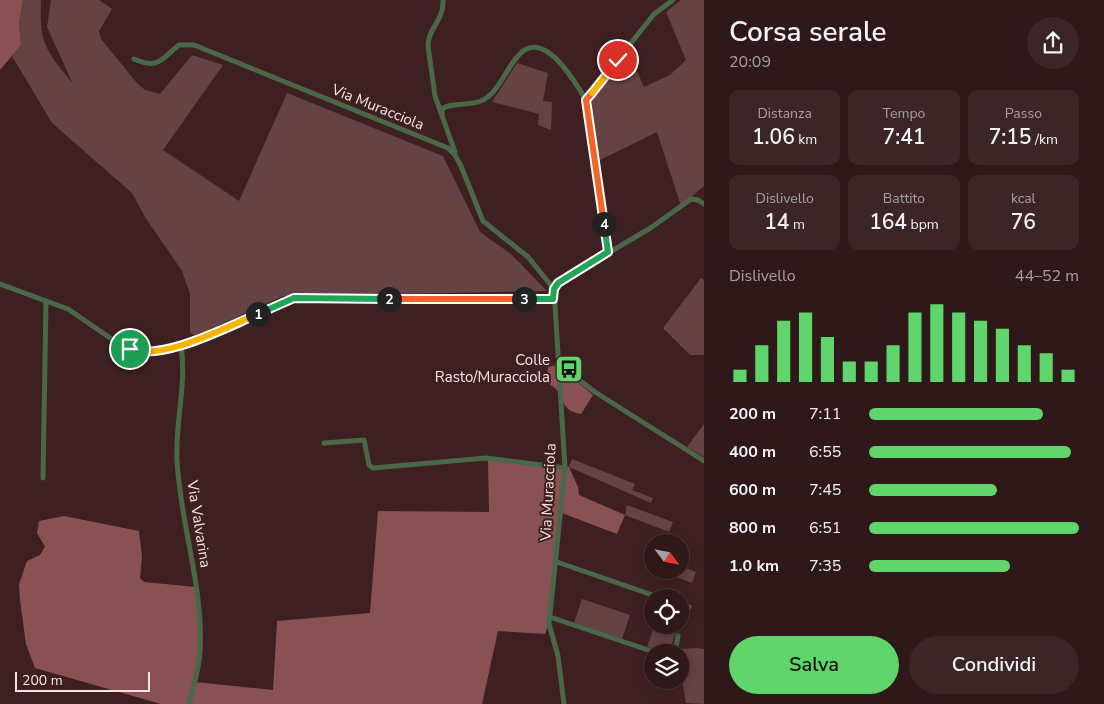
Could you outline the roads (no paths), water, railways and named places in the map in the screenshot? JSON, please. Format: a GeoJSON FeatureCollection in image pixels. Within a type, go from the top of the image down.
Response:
{"type":"FeatureCollection","features":[{"type":"Feature","properties":{"kind":"street"},"geometry":{"type":"LineString","coordinates":[[443,0],[442,15],[428,39],[428,46],[435,96],[455,155],[483,221],[528,257],[554,289],[558,283],[652,227],[691,200],[698,200],[704,204]]}},
{"type":"Feature","properties":{"kind":"street"},"geometry":{"type":"LineString","coordinates":[[586,100],[654,14],[673,0]]}},
{"type":"Feature","properties":{"kind":"street","name":"Via Muracciola"},"geometry":{"type":"LineString","coordinates":[[134,59],[147,64],[157,63],[165,59],[179,45],[194,45],[448,148],[455,155]]}},
{"type":"Feature","properties":{"kind":"street"},"geometry":{"type":"LineString","coordinates":[[442,114],[442,109],[447,106],[468,105],[490,96],[518,55],[531,47],[538,47],[555,57],[586,100],[608,252]]}},
{"type":"Feature","properties":{"kind":"street"},"geometry":{"type":"LineString","coordinates":[[0,284],[79,315],[116,342],[135,350],[181,346],[294,298],[553,299]]}},
{"type":"Feature","properties":{"kind":"street","name":"Via Muracciola"},"geometry":{"type":"LineString","coordinates":[[554,289],[553,299],[566,468],[549,624],[558,656],[564,704]]}},
{"type":"Feature","properties":{"kind":"street"},"geometry":{"type":"LineString","coordinates":[[43,478],[46,301]]}},
{"type":"Feature","properties":{"kind":"street","name":"Via Valvarina"},"geometry":{"type":"LineString","coordinates":[[181,346],[182,365],[177,463],[198,596],[200,643],[198,668],[190,704]]}},
{"type":"Feature","properties":{"kind":"street"},"geometry":{"type":"LineString","coordinates":[[558,364],[595,392],[704,461]]}},
{"type":"Feature","properties":{"kind":"street"},"geometry":{"type":"LineString","coordinates":[[324,443],[364,440],[369,465],[373,468],[486,458],[566,468]]}},
{"type":"Feature","properties":{"kind":"street","name":"Via Muracciola"},"geometry":{"type":"LineString","coordinates":[[556,562],[644,592]]}},
{"type":"Feature","properties":{"kind":"street"},"geometry":{"type":"LineString","coordinates":[[550,618],[644,649]]}},
{"type":"Feature","properties":{"kind":"street"},"geometry":{"type":"LineString","coordinates":[[676,644],[678,636]]}},
{"type":"Feature","properties":{"kind":"place","name":"Colle Rasto/Muracciola"},"geometry":{"type":"Point","coordinates":[569,369]}}]}
